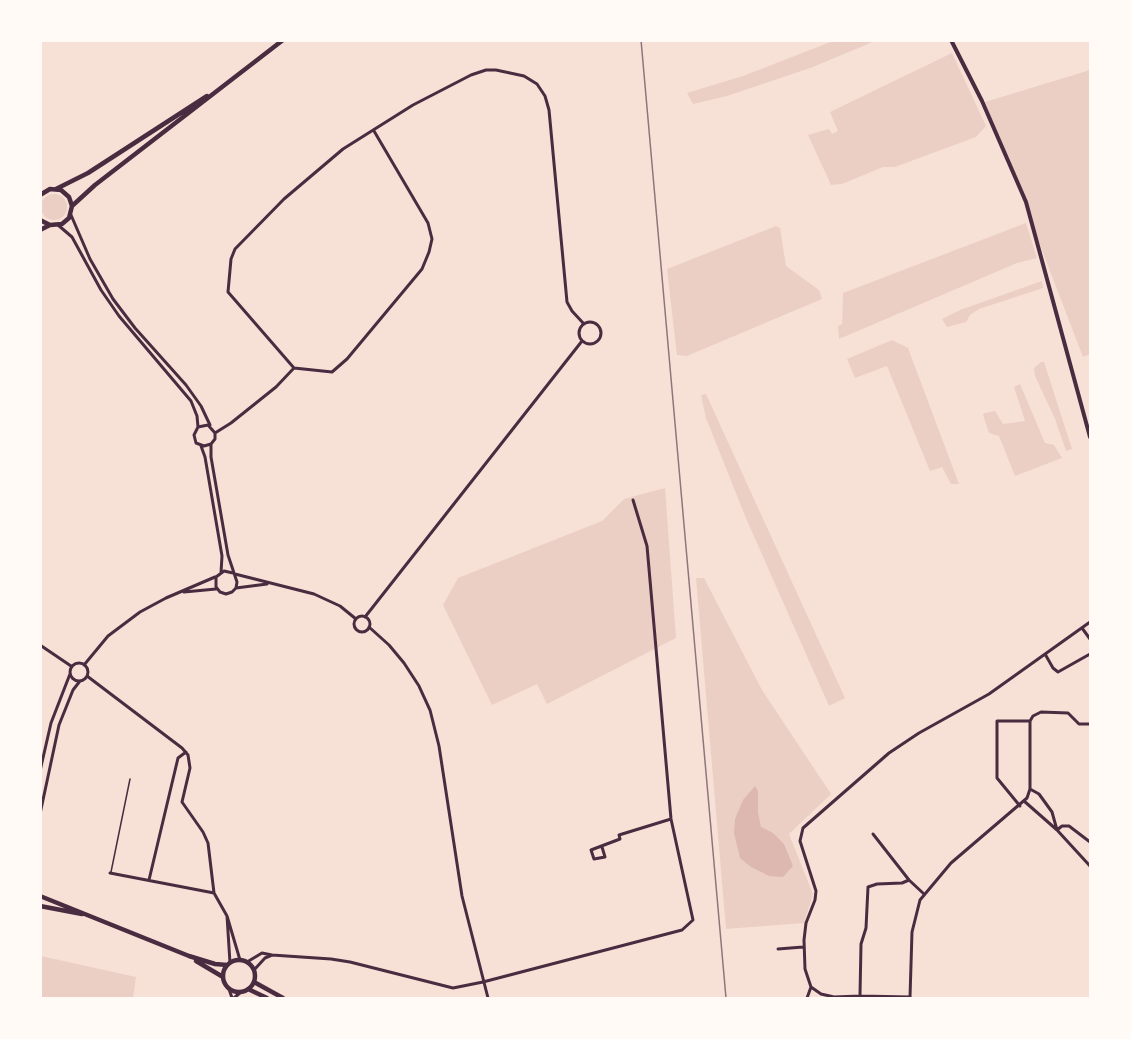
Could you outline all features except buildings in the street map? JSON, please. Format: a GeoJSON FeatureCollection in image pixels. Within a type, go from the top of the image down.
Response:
{"type":"FeatureCollection","features":[{"type":"Feature","properties":{"kind":"main road"},"geometry":{"type":"LineString","coordinates":[[72,206],[94,185],[283,40]]}},
{"type":"Feature","properties":{"kind":"main road"},"geometry":{"type":"LineString","coordinates":[[951,40],[982,101],[1026,202],[1090,437]]}},
{"type":"Feature","properties":{"kind":"main road"},"geometry":{"type":"LineString","coordinates":[[40,195],[88,173],[225,85]]}},
{"type":"Feature","properties":{"kind":"main road"},"geometry":{"type":"LineString","coordinates":[[40,220],[50,225],[58,225],[66,221],[71,214],[72,206],[69,197],[56,189]]}},
{"type":"Feature","properties":{"kind":"main road"},"geometry":{"type":"LineString","coordinates":[[40,230],[50,225]]}},
{"type":"Feature","properties":{"kind":"main road"},"geometry":{"type":"LineString","coordinates":[[40,896],[189,956],[215,964],[229,964],[240,960],[247,962],[254,970],[254,982],[248,989],[241,992],[229,989],[223,977],[189,956]]}},
{"type":"Feature","properties":{"kind":"main road"},"geometry":{"type":"LineString","coordinates":[[40,906],[86,915]]}},
{"type":"Feature","properties":{"kind":"main road"},"geometry":{"type":"LineString","coordinates":[[223,977],[229,964]]}},
{"type":"Feature","properties":{"kind":"main road"},"geometry":{"type":"LineString","coordinates":[[254,982],[283,999]]}},
{"type":"Feature","properties":{"kind":"main road"},"geometry":{"type":"LineString","coordinates":[[248,989],[267,999]]}},
{"type":"Feature","properties":{"kind":"street"},"geometry":{"type":"LineString","coordinates":[[374,131],[428,223],[432,239],[429,252],[422,269],[347,359],[332,372],[294,368],[228,292],[231,259],[239,244],[284,199],[343,149],[413,105],[478,72],[491,70],[524,76],[537,84],[545,96],[549,110],[567,302],[572,312],[584,324]]}},
{"type":"Feature","properties":{"kind":"street"},"geometry":{"type":"LineString","coordinates":[[71,214],[90,259],[113,299],[186,385],[201,406],[215,433],[215,439],[211,444],[211,457],[228,555],[237,582],[236,588],[226,594],[206,589],[179,593]]}},
{"type":"Feature","properties":{"kind":"street"},"geometry":{"type":"LineString","coordinates":[[58,225],[72,237],[101,290],[119,316],[191,401],[197,416],[198,427]]}},
{"type":"Feature","properties":{"kind":"street"},"geometry":{"type":"LineString","coordinates":[[590,321],[601,328],[602,334],[599,340],[588,344],[582,340],[579,332],[584,324],[590,321]]}},
{"type":"Feature","properties":{"kind":"street"},"geometry":{"type":"LineString","coordinates":[[365,617],[582,340]]}},
{"type":"Feature","properties":{"kind":"street"},"geometry":{"type":"LineString","coordinates":[[215,433],[276,387],[294,368]]}},
{"type":"Feature","properties":{"kind":"street"},"geometry":{"type":"LineString","coordinates":[[211,427],[204,425],[198,427],[194,432],[194,438],[201,446],[205,457],[222,556],[220,573]]}},
{"type":"Feature","properties":{"kind":"street"},"geometry":{"type":"LineString","coordinates":[[201,446],[211,444]]}},
{"type":"Feature","properties":{"kind":"street"},"geometry":{"type":"LineString","coordinates":[[247,962],[262,953],[331,959],[445,987],[483,982],[682,930],[693,920],[671,819],[647,546],[633,500]]}},
{"type":"Feature","properties":{"kind":"street"},"geometry":{"type":"LineString","coordinates":[[84,664],[108,636],[128,620],[153,604],[227,571],[314,594],[340,606],[356,619]]}},
{"type":"Feature","properties":{"kind":"street"},"geometry":{"type":"LineString","coordinates":[[216,577],[217,590]]}},
{"type":"Feature","properties":{"kind":"street"},"geometry":{"type":"LineString","coordinates":[[236,588],[272,584]]}},
{"type":"Feature","properties":{"kind":"street"},"geometry":{"type":"LineString","coordinates":[[360,616],[365,617],[370,622],[369,627],[365,631],[358,630],[354,623],[356,619],[360,616]]}},
{"type":"Feature","properties":{"kind":"street"},"geometry":{"type":"LineString","coordinates":[[1090,622],[989,694],[895,748],[805,824],[800,841],[816,891],[806,923],[804,947],[807,977],[811,987],[827,996],[910,998],[913,925],[917,908],[924,894],[951,863],[1020,806],[1028,796],[1030,789],[1030,721],[1033,716],[1041,712],[1068,713],[1079,724],[1090,724]]}},
{"type":"Feature","properties":{"kind":"street"},"geometry":{"type":"LineString","coordinates":[[369,627],[404,663],[419,686],[430,710],[439,746],[462,896],[488,999]]}},
{"type":"Feature","properties":{"kind":"street"},"geometry":{"type":"LineString","coordinates":[[1082,628],[1090,639]]}},
{"type":"Feature","properties":{"kind":"street"},"geometry":{"type":"LineString","coordinates":[[40,645],[71,666]]}},
{"type":"Feature","properties":{"kind":"street"},"geometry":{"type":"LineString","coordinates":[[1045,654],[1058,672],[1090,654]]}},
{"type":"Feature","properties":{"kind":"street"},"geometry":{"type":"LineString","coordinates":[[71,666],[76,663],[84,664]]}},
{"type":"Feature","properties":{"kind":"street"},"geometry":{"type":"LineString","coordinates":[[40,814],[59,726],[73,690],[87,676],[88,671],[84,664]]}},
{"type":"Feature","properties":{"kind":"street"},"geometry":{"type":"LineString","coordinates":[[40,771],[51,723],[71,666]]}},
{"type":"Feature","properties":{"kind":"street"},"geometry":{"type":"LineString","coordinates":[[70,674],[75,680],[80,681]]}},
{"type":"Feature","properties":{"kind":"street"},"geometry":{"type":"LineString","coordinates":[[87,676],[186,752],[190,759],[182,802],[208,843],[214,893],[227,916],[240,960]]}},
{"type":"Feature","properties":{"kind":"street"},"geometry":{"type":"LineString","coordinates":[[1020,806],[997,778],[997,721],[1030,721]]}},
{"type":"Feature","properties":{"kind":"street"},"geometry":{"type":"LineString","coordinates":[[149,880],[178,758],[186,752]]}},
{"type":"Feature","properties":{"kind":"street"},"geometry":{"type":"LineString","coordinates":[[1030,789],[1039,794],[1052,812],[1058,830]]}},
{"type":"Feature","properties":{"kind":"street"},"geometry":{"type":"LineString","coordinates":[[1024,801],[1058,830],[1090,866]]}},
{"type":"Feature","properties":{"kind":"street"},"geometry":{"type":"LineString","coordinates":[[602,846],[605,857],[594,859],[591,850],[620,839],[618,835],[671,819]]}},
{"type":"Feature","properties":{"kind":"street"},"geometry":{"type":"LineString","coordinates":[[1058,830],[1062,826],[1069,826],[1090,842]]}},
{"type":"Feature","properties":{"kind":"street"},"geometry":{"type":"LineString","coordinates":[[873,834],[909,880],[924,894]]}},
{"type":"Feature","properties":{"kind":"street"},"geometry":{"type":"LineString","coordinates":[[110,873],[214,893]]}},
{"type":"Feature","properties":{"kind":"street"},"geometry":{"type":"LineString","coordinates":[[860,996],[861,944],[866,928],[868,887],[909,880]]}},
{"type":"Feature","properties":{"kind":"street"},"geometry":{"type":"LineString","coordinates":[[227,916],[229,964]]}},
{"type":"Feature","properties":{"kind":"street"},"geometry":{"type":"LineString","coordinates":[[778,949],[804,947]]}},
{"type":"Feature","properties":{"kind":"street"},"geometry":{"type":"LineString","coordinates":[[254,970],[265,958],[272,955]]}},
{"type":"Feature","properties":{"kind":"street"},"geometry":{"type":"LineString","coordinates":[[807,999],[811,987]]}},
{"type":"Feature","properties":{"kind":"street"},"geometry":{"type":"LineString","coordinates":[[229,989],[233,999],[241,992]]}},
{"type":"Feature","properties":{"kind":"lane"},"geometry":{"type":"LineString","coordinates":[[110,873],[130,779]]}},
{"type":"Feature","properties":{"kind":"shaded area"},"geometry":{"type":"Polygon","coordinates":[[[833,41],[875,41],[813,67],[727,96],[693,104],[687,93],[743,76],[833,41]]]}},
{"type":"Feature","properties":{"kind":"shaded area"},"geometry":{"type":"Polygon","coordinates":[[[952,53],[986,126],[976,137],[895,167],[883,167],[842,184],[831,185],[808,135],[829,129],[832,134],[838,131],[830,112],[952,53]]]}},
{"type":"Feature","properties":{"kind":"shaded area"},"geometry":{"type":"Polygon","coordinates":[[[1090,70],[1090,354],[1083,357],[985,102],[1090,70]]]}},
{"type":"Feature","properties":{"kind":"shaded area"},"geometry":{"type":"Polygon","coordinates":[[[54,194],[63,198],[67,207],[63,216],[54,220],[45,216],[41,207],[45,198],[54,194]]]}},
{"type":"Feature","properties":{"kind":"shaded area"},"geometry":{"type":"Polygon","coordinates":[[[1026,223],[1037,258],[1017,263],[839,339],[838,326],[842,324],[843,293],[1026,223]]]}},
{"type":"Feature","properties":{"kind":"shaded area"},"geometry":{"type":"Polygon","coordinates":[[[776,226],[780,228],[786,266],[819,290],[822,299],[687,356],[677,355],[667,269],[776,226]]]}},
{"type":"Feature","properties":{"kind":"shaded area"},"geometry":{"type":"Polygon","coordinates":[[[1042,281],[1043,288],[979,309],[970,315],[966,322],[947,327],[942,319],[960,310],[1042,281]]]}},
{"type":"Feature","properties":{"kind":"shaded area"},"geometry":{"type":"Polygon","coordinates":[[[892,340],[908,348],[959,484],[951,484],[942,467],[930,471],[887,366],[855,378],[847,359],[892,340]]]}},
{"type":"Feature","properties":{"kind":"shaded area"},"geometry":{"type":"Polygon","coordinates":[[[1044,362],[1072,449],[1066,451],[1055,419],[1035,376],[1034,368],[1044,362]]]}},
{"type":"Feature","properties":{"kind":"shaded area"},"geometry":{"type":"Polygon","coordinates":[[[1020,384],[1045,443],[1054,445],[1062,458],[1015,476],[999,436],[989,433],[983,415],[995,411],[1003,424],[1025,421],[1014,387],[1020,384]]]}},
{"type":"Feature","properties":{"kind":"shaded area"},"geometry":{"type":"Polygon","coordinates":[[[706,394],[845,698],[829,706],[745,516],[706,418],[701,395],[706,394]]]}},
{"type":"Feature","properties":{"kind":"shaded area"},"geometry":{"type":"Polygon","coordinates":[[[665,488],[676,638],[547,704],[537,684],[492,705],[443,605],[458,578],[602,521],[624,499],[665,488]]]}},
{"type":"Feature","properties":{"kind":"shaded area"},"geometry":{"type":"Polygon","coordinates":[[[696,578],[704,578],[762,690],[831,794],[789,834],[813,894],[804,923],[726,929],[696,578]]]}},
{"type":"Feature","properties":{"kind":"shaded area"},"geometry":{"type":"Polygon","coordinates":[[[755,786],[758,791],[761,827],[773,833],[784,844],[793,866],[783,877],[769,876],[751,867],[740,858],[734,833],[735,819],[743,800],[755,786]]]}},
{"type":"Feature","properties":{"kind":"shaded area"},"geometry":{"type":"Polygon","coordinates":[[[41,956],[136,977],[133,998],[41,998],[41,956]]]}},
{"type":"Feature","properties":{"kind":"railway"},"geometry":{"type":"LineString","coordinates":[[641,40],[726,998]]}}]}
